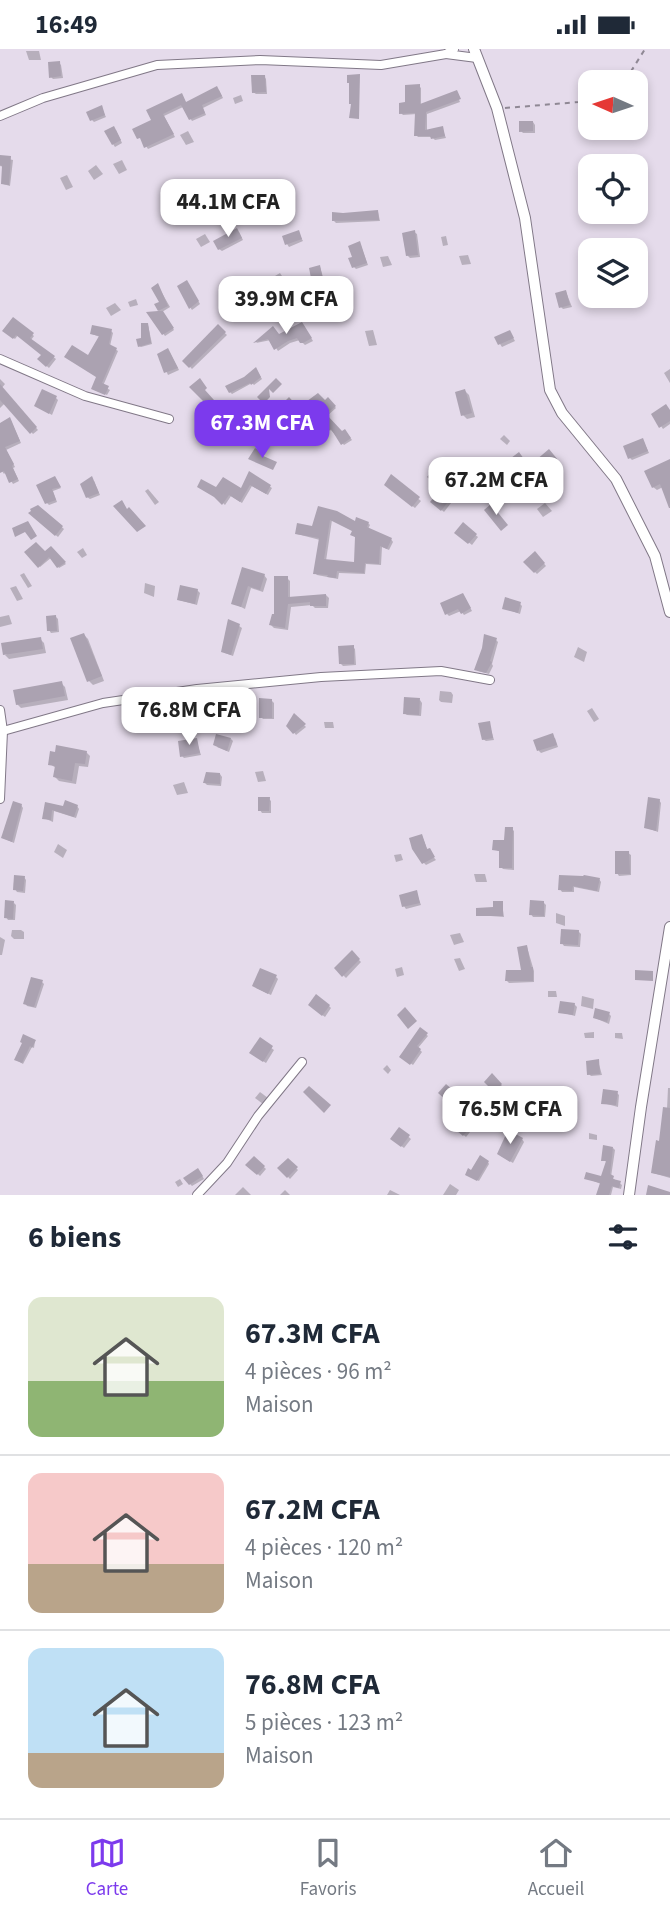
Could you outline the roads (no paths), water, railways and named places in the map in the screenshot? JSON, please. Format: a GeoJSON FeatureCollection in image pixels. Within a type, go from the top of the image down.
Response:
{"type":"FeatureCollection","features":[{"type":"Feature","properties":{"kind":"street"},"geometry":{"type":"LineString","coordinates":[[0,116],[43,98],[156,65],[260,60],[381,65],[450,51],[475,54],[497,108],[525,218],[551,390],[562,413],[616,479],[655,555],[670,612]]}},
{"type":"Feature","properties":{"kind":"street"},"geometry":{"type":"LineString","coordinates":[[0,359],[86,396],[169,419]]}},
{"type":"Feature","properties":{"kind":"street"},"geometry":{"type":"LineString","coordinates":[[3,731],[103,703],[197,689],[321,677],[441,671],[490,680]]}},
{"type":"Feature","properties":{"kind":"street"},"geometry":{"type":"LineString","coordinates":[[0,799],[3,731],[1,716]]}},
{"type":"Feature","properties":{"kind":"street"},"geometry":{"type":"LineString","coordinates":[[629,1195],[670,927]]}},
{"type":"Feature","properties":{"kind":"street"},"geometry":{"type":"LineString","coordinates":[[197,1195],[227,1163],[258,1116],[302,1062]]}}]}
